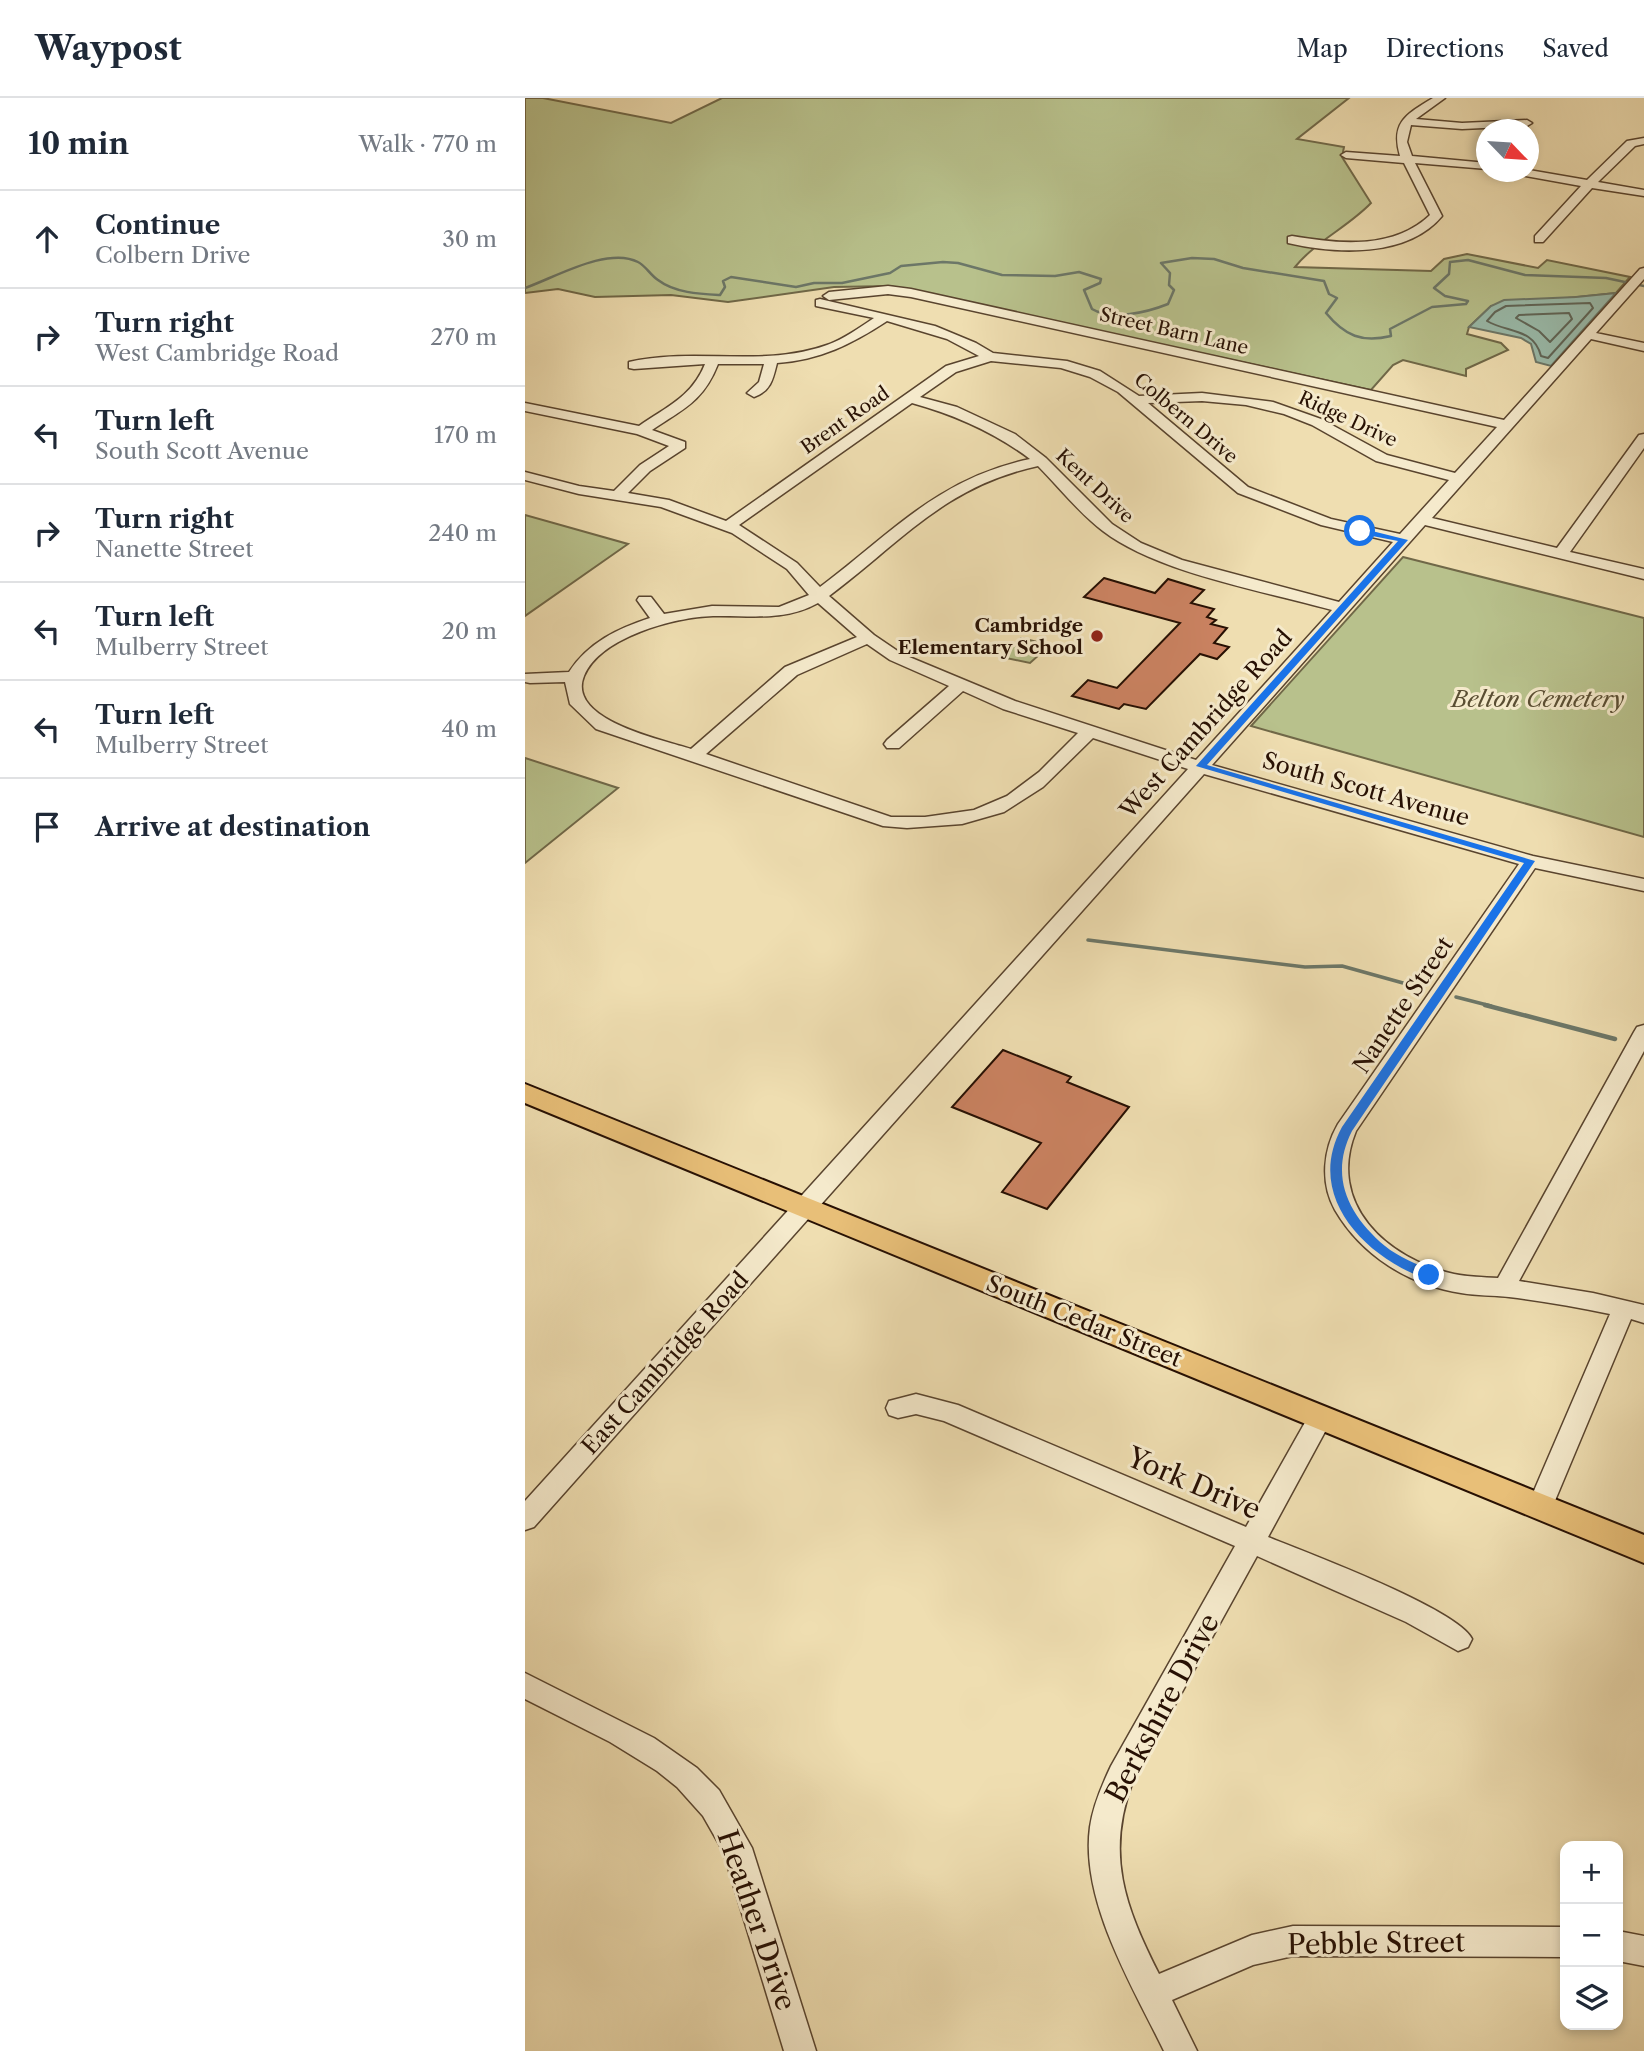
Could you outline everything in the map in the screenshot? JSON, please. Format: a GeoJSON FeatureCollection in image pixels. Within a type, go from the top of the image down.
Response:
{"type":"FeatureCollection","features":[{"type":"Feature","properties":{"kind":"main road","name":"South Cedar Street"},"geometry":{"type":"LineString","coordinates":[[525,1093],[1644,1549]]}},
{"type":"Feature","properties":{"kind":"street"},"geometry":{"type":"LineString","coordinates":[[1292,240],[1333,246],[1358,245],[1396,239],[1425,227],[1436,216],[1434,203],[1407,161],[1402,134],[1407,121],[1440,98]]}},
{"type":"Feature","properties":{"kind":"street"},"geometry":{"type":"LineString","coordinates":[[1407,121],[1476,126]]}},
{"type":"Feature","properties":{"kind":"street"},"geometry":{"type":"LineString","coordinates":[[1539,239],[1631,143],[1642,141]]}},
{"type":"Feature","properties":{"kind":"street"},"geometry":{"type":"LineString","coordinates":[[1346,155],[1476,165]]}},
{"type":"Feature","properties":{"kind":"street"},"geometry":{"type":"LineString","coordinates":[[1539,175],[1644,192]]}},
{"type":"Feature","properties":{"kind":"street","name":"West Cambridge Road"},"geometry":{"type":"LineString","coordinates":[[804,1208],[1637,280]]}},
{"type":"Feature","properties":{"kind":"street","name":"Street Barn Lane"},"geometry":{"type":"LineString","coordinates":[[824,300],[888,290],[911,293],[1508,425]]}},
{"type":"Feature","properties":{"kind":"street","name":"Colbern Drive"},"geometry":{"type":"LineString","coordinates":[[824,300],[955,338],[990,357],[1026,358],[1078,368],[1110,381],[1243,490],[1315,518],[1404,540]]}},
{"type":"Feature","properties":{"kind":"street"},"geometry":{"type":"LineString","coordinates":[[634,365],[661,360],[797,357],[834,348],[883,318]]}},
{"type":"Feature","properties":{"kind":"street"},"geometry":{"type":"LineString","coordinates":[[1588,335],[1644,347]]}},
{"type":"Feature","properties":{"kind":"street","name":"Brent Road"},"geometry":{"type":"LineString","coordinates":[[728,526],[951,369],[990,357]]}},
{"type":"Feature","properties":{"kind":"street"},"geometry":{"type":"LineString","coordinates":[[754,393],[765,384],[772,359]]}},
{"type":"Feature","properties":{"kind":"street"},"geometry":{"type":"LineString","coordinates":[[641,431],[691,397],[703,385],[713,360]]}},
{"type":"Feature","properties":{"kind":"street","name":"Kent Drive"},"geometry":{"type":"LineString","coordinates":[[909,398],[981,422],[1010,437],[1041,461],[1107,527],[1136,546],[1177,563],[1343,608]]}},
{"type":"Feature","properties":{"kind":"street","name":"Ridge Drive"},"geometry":{"type":"LineString","coordinates":[[1135,400],[1214,398],[1277,408],[1319,423],[1353,444],[1389,460],[1459,478]]}},
{"type":"Feature","properties":{"kind":"street"},"geometry":{"type":"LineString","coordinates":[[525,407],[641,431],[680,445],[645,468],[618,495]]}},
{"type":"Feature","properties":{"kind":"street"},"geometry":{"type":"LineString","coordinates":[[1561,554],[1644,438]]}},
{"type":"Feature","properties":{"kind":"street"},"geometry":{"type":"LineString","coordinates":[[1041,461],[992,472],[945,494],[818,595],[801,605],[769,613],[709,611],[628,631],[603,645],[581,664],[574,677],[574,695],[585,713],[602,726],[889,822],[928,823],[967,817],[1000,807],[1028,791],[1091,730]]}},
{"type":"Feature","properties":{"kind":"street"},"geometry":{"type":"LineString","coordinates":[[525,476],[579,490],[683,508],[728,526]]}},
{"type":"Feature","properties":{"kind":"street"},"geometry":{"type":"LineString","coordinates":[[1422,520],[1644,574]]}},
{"type":"Feature","properties":{"kind":"street","name":"South Scott Avenue"},"geometry":{"type":"LineString","coordinates":[[728,526],[757,541],[788,563],[818,595],[868,638],[896,657],[1009,705],[1200,766],[1530,861],[1644,885]]}},
{"type":"Feature","properties":{"kind":"street"},"geometry":{"type":"LineString","coordinates":[[645,600],[661,621]]}},
{"type":"Feature","properties":{"kind":"street"},"geometry":{"type":"LineString","coordinates":[[693,757],[791,671],[868,638]]}},
{"type":"Feature","properties":{"kind":"street"},"geometry":{"type":"LineString","coordinates":[[530,677],[574,677]]}},
{"type":"Feature","properties":{"kind":"street"},"geometry":{"type":"LineString","coordinates":[[893,744],[960,685]]}},
{"type":"Feature","properties":{"kind":"street","name":"Nanette Street"},"geometry":{"type":"LineString","coordinates":[[1504,1288],[1454,1283],[1403,1264],[1364,1235],[1349,1216],[1335,1182],[1335,1161],[1346,1129],[1530,861]]}},
{"type":"Feature","properties":{"kind":"street"},"geometry":{"type":"LineString","coordinates":[[1540,1507],[1634,1311],[1504,1288],[1644,1032]]}},
{"type":"Feature","properties":{"kind":"street","name":"East Cambridge Road"},"geometry":{"type":"LineString","coordinates":[[525,1519],[804,1208]]}},
{"type":"Feature","properties":{"kind":"street","name":"York Drive"},"geometry":{"type":"LineString","coordinates":[[898,1408],[916,1404],[949,1412],[1416,1614],[1458,1639]]}},
{"type":"Feature","properties":{"kind":"street","name":"Berkshire Drive"},"geometry":{"type":"LineString","coordinates":[[1181,2051],[1118,1918],[1107,1885],[1103,1858],[1104,1831],[1110,1802],[1121,1775],[1321,1417]]}},
{"type":"Feature","properties":{"kind":"street","name":"Heather Drive"},"geometry":{"type":"LineString","coordinates":[[525,1685],[654,1753],[681,1771],[702,1791],[722,1818],[737,1848],[800,2051]]}},
{"type":"Feature","properties":{"kind":"street","name":"Pebble Street"},"geometry":{"type":"LineString","coordinates":[[1153,1992],[1252,1950],[1293,1941],[1560,1942]]}},
{"type":"Feature","properties":{"kind":"street"},"geometry":{"type":"LineString","coordinates":[[1623,1947],[1644,1951]]}},
{"type":"Feature","properties":{"kind":"green space"},"geometry":{"type":"Polygon","coordinates":[[[525,98],[543,98],[671,123],[722,98],[1349,98],[1297,139],[1344,147],[1342,157],[1371,203],[1313,249],[1295,267],[1431,271],[1444,259],[1467,254],[1538,268],[1547,260],[1630,277],[1616,293],[1491,306],[1469,327],[1467,334],[1501,343],[1508,350],[1466,369],[1466,376],[1403,360],[1393,365],[1371,390],[890,286],[834,287],[728,302],[671,295],[595,297],[558,289],[525,293],[525,98]]]}},
{"type":"Feature","properties":{"kind":"green space"},"geometry":{"type":"Polygon","coordinates":[[[525,515],[628,544],[525,616],[525,515]]]}},
{"type":"Feature","properties":{"kind":"green space","name":"Belton Cemetery"},"geometry":{"type":"Polygon","coordinates":[[[1403,557],[1644,618],[1644,837],[1251,726],[1403,557]]]}},
{"type":"Feature","properties":{"kind":"green space"},"geometry":{"type":"Polygon","coordinates":[[[1021,638],[1050,645],[1030,663],[1001,657],[1021,638]]]}},
{"type":"Feature","properties":{"kind":"green space"},"geometry":{"type":"Polygon","coordinates":[[[525,758],[618,788],[525,863],[525,758]]]}},
{"type":"Feature","properties":{"kind":"water"},"geometry":{"type":"Polygon","coordinates":[[[1616,293],[1551,366],[1536,362],[1531,344],[1521,338],[1469,327],[1491,306],[1504,300],[1616,293]]]}},
{"type":"Feature","properties":{"kind":"building","name":"Cambridge Elementary School"},"geometry":{"type":"Polygon","coordinates":[[[1104,578],[1155,593],[1168,579],[1204,590],[1191,603],[1214,609],[1207,617],[1216,620],[1211,624],[1227,628],[1214,643],[1229,647],[1217,659],[1200,654],[1146,709],[1124,704],[1119,709],[1072,696],[1088,680],[1117,688],[1180,623],[1084,597],[1104,578]]]}},
{"type":"Feature","properties":{"kind":"building"},"geometry":{"type":"Polygon","coordinates":[[[1003,1050],[1071,1077],[1067,1082],[1129,1107],[1047,1209],[1002,1192],[1041,1143],[952,1107],[1003,1050]]]}},
{"type":"Feature","properties":{"kind":"waterway"},"geometry":{"type":"LineString","coordinates":[[525,288],[581,265],[612,258],[626,258],[638,262],[655,278],[672,288],[720,295],[725,287],[723,281],[731,277],[796,287],[814,283],[842,283],[890,273],[901,266],[943,262],[958,263],[1002,275],[1055,276],[1079,272],[1101,279],[1100,283],[1084,290],[1092,309],[1100,313],[1120,315],[1168,304],[1174,290],[1169,285],[1170,273],[1161,263],[1192,258],[1214,259],[1243,268],[1324,281],[1329,294],[1337,298],[1326,313],[1347,332],[1371,339],[1391,336],[1390,329],[1432,307],[1466,304],[1468,301],[1445,296],[1434,288],[1449,274],[1450,262],[1468,260],[1525,275],[1606,278],[1644,286]]}},
{"type":"Feature","properties":{"kind":"waterway"},"geometry":{"type":"LineString","coordinates":[[1088,940],[1305,967],[1342,966],[1421,988]]}},
{"type":"Feature","properties":{"kind":"waterway"},"geometry":{"type":"LineString","coordinates":[[1456,997],[1491,1006]]}},
{"type":"Feature","properties":{"kind":"waterway"},"geometry":{"type":"LineString","coordinates":[[1485,1005],[1615,1039]]}},
{"type":"Feature","properties":{"kind":"place","name":"Cambridge Elementary School"},"geometry":{"type":"Point","coordinates":[1097,636]}},
{"type":"Feature","properties":{"kind":"route"},"geometry":{"type":"LineString","coordinates":[[1360,531],[1404,540],[1200,766],[1530,861],[1357,1117],[1346,1129],[1335,1161],[1339,1197],[1364,1235],[1403,1264],[1429,1275]]}}]}
